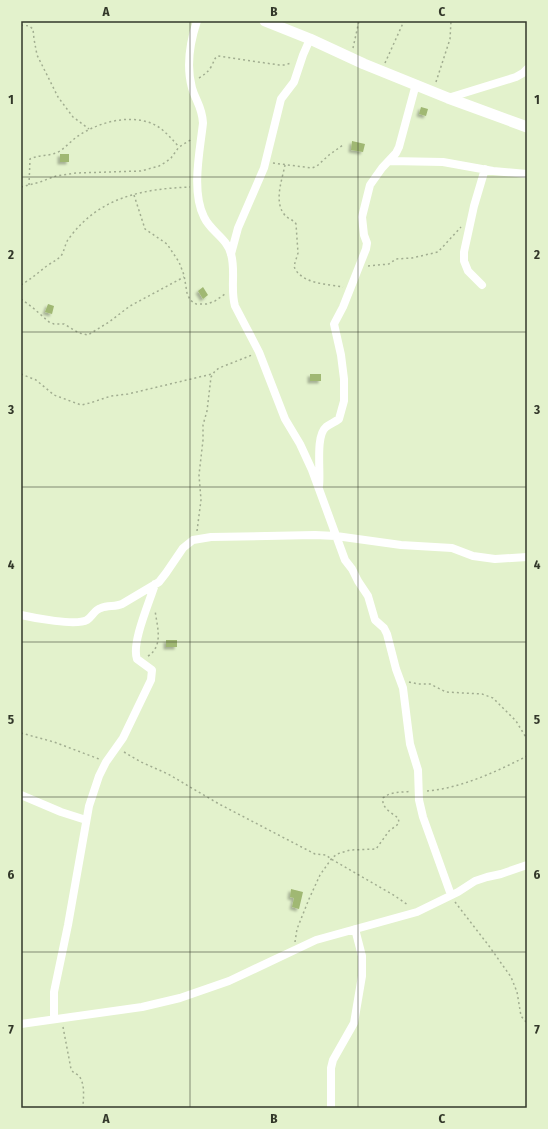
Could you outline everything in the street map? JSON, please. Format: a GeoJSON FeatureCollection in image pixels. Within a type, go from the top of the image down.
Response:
{"type":"FeatureCollection","features":[{"type":"Feature","properties":{"kind":"street"},"geometry":{"type":"LineString","coordinates":[[197,21],[190,50],[189,66],[193,90],[203,116],[197,186],[204,217],[213,230],[224,241],[231,254],[233,265],[233,298],[235,306],[259,352],[285,419],[300,444],[318,487],[345,560],[368,596],[375,620],[384,628],[387,634],[396,669],[403,688],[410,744],[418,770],[418,791],[423,817],[451,895]]}},
{"type":"Feature","properties":{"kind":"street"},"geometry":{"type":"LineString","coordinates":[[265,21],[448,98],[527,127]]}},
{"type":"Feature","properties":{"kind":"street"},"geometry":{"type":"LineString","coordinates":[[231,254],[238,228],[264,168],[281,99],[294,82],[310,39]]}},
{"type":"Feature","properties":{"kind":"street"},"geometry":{"type":"LineString","coordinates":[[448,98],[516,77],[524,73],[527,69]]}},
{"type":"Feature","properties":{"kind":"street"},"geometry":{"type":"LineString","coordinates":[[318,487],[320,478],[320,438],[326,427],[339,419],[344,401],[343,370],[334,324],[350,288],[367,243],[362,217],[370,185],[400,147],[416,84]]}},
{"type":"Feature","properties":{"kind":"street"},"geometry":{"type":"LineString","coordinates":[[390,161],[443,162],[527,174]]}},
{"type":"Feature","properties":{"kind":"street"},"geometry":{"type":"LineString","coordinates":[[482,285],[468,271],[464,261],[465,244],[470,221],[485,169]]}},
{"type":"Feature","properties":{"kind":"street"},"geometry":{"type":"LineString","coordinates":[[21,615],[40,620],[87,620],[96,610],[118,606],[155,584],[166,573],[174,558],[183,548],[193,540],[210,537],[336,536],[401,545],[452,548],[473,556],[495,559],[527,557]]}},
{"type":"Feature","properties":{"kind":"street"},"geometry":{"type":"LineString","coordinates":[[58,1018],[54,992],[55,982],[68,925],[86,820],[92,796],[106,762],[117,748],[151,680],[152,670],[137,659],[136,653],[137,639],[155,584]]}},
{"type":"Feature","properties":{"kind":"street"},"geometry":{"type":"LineString","coordinates":[[21,795],[86,820]]}},
{"type":"Feature","properties":{"kind":"street"},"geometry":{"type":"LineString","coordinates":[[21,1024],[142,1007],[180,998],[229,981],[294,952],[316,940],[417,912],[451,895],[474,881],[527,865]]}},
{"type":"Feature","properties":{"kind":"street"},"geometry":{"type":"LineString","coordinates":[[331,1108],[331,1068],[333,1060],[354,1023],[362,976],[362,956],[356,929]]}},
{"type":"Feature","properties":{"kind":"path"},"geometry":{"type":"LineString","coordinates":[[350,57],[358,32],[359,21]]}},
{"type":"Feature","properties":{"kind":"path"},"geometry":{"type":"LineString","coordinates":[[382,70],[404,21]]}},
{"type":"Feature","properties":{"kind":"path"},"geometry":{"type":"LineString","coordinates":[[433,91],[450,40],[451,21]]}},
{"type":"Feature","properties":{"kind":"path"},"geometry":{"type":"LineString","coordinates":[[21,25],[29,26],[33,29],[37,55],[62,102],[73,117],[90,130]]}},
{"type":"Feature","properties":{"kind":"path"},"geometry":{"type":"LineString","coordinates":[[191,81],[206,73],[211,68],[215,58],[218,56],[285,65],[303,55]]}},
{"type":"Feature","properties":{"kind":"path"},"geometry":{"type":"LineString","coordinates":[[29,185],[30,158],[49,155],[60,151],[80,134],[120,120],[140,119],[156,125],[162,129],[179,147]]}},
{"type":"Feature","properties":{"kind":"path"},"geometry":{"type":"LineString","coordinates":[[21,187],[50,178],[76,173],[141,171],[159,166],[171,158],[179,147],[202,135]]}},
{"type":"Feature","properties":{"kind":"path"},"geometry":{"type":"LineString","coordinates":[[267,158],[272,162],[307,168],[317,166],[343,145]]}},
{"type":"Feature","properties":{"kind":"path"},"geometry":{"type":"LineString","coordinates":[[285,165],[280,186],[279,200],[283,213],[296,224],[298,253],[294,269],[312,281],[350,288]]}},
{"type":"Feature","properties":{"kind":"path"},"geometry":{"type":"LineString","coordinates":[[21,285],[36,276],[60,256],[69,238],[89,217],[103,206],[134,194],[162,189],[197,186]]}},
{"type":"Feature","properties":{"kind":"path"},"geometry":{"type":"LineString","coordinates":[[134,194],[146,229],[167,244],[179,262],[184,277],[187,294],[190,300],[196,304],[207,304],[215,301],[233,288]]}},
{"type":"Feature","properties":{"kind":"path"},"geometry":{"type":"LineString","coordinates":[[356,272],[368,266],[389,264],[396,259],[412,258],[438,252],[461,227],[470,221]]}},
{"type":"Feature","properties":{"kind":"path"},"geometry":{"type":"LineString","coordinates":[[21,299],[32,306],[49,322],[54,324],[64,324],[79,333],[88,335],[109,322],[130,306],[184,277]]}},
{"type":"Feature","properties":{"kind":"path"},"geometry":{"type":"LineString","coordinates":[[21,374],[36,380],[54,395],[80,405],[111,396],[128,394],[212,374],[219,368],[259,352]]}},
{"type":"Feature","properties":{"kind":"path"},"geometry":{"type":"LineString","coordinates":[[193,540],[196,534],[200,512],[201,488],[199,470],[203,440],[203,426],[207,411],[212,374]]}},
{"type":"Feature","properties":{"kind":"path"},"geometry":{"type":"LineString","coordinates":[[140,661],[151,654],[156,648],[158,634],[155,607]]}},
{"type":"Feature","properties":{"kind":"path"},"geometry":{"type":"LineString","coordinates":[[400,680],[415,684],[430,684],[446,692],[482,694],[493,698],[516,721],[527,739]]}},
{"type":"Feature","properties":{"kind":"path"},"geometry":{"type":"LineString","coordinates":[[21,733],[68,747],[106,762]]}},
{"type":"Feature","properties":{"kind":"path"},"geometry":{"type":"LineString","coordinates":[[117,748],[141,762],[168,774],[219,804],[315,854],[326,855],[331,860],[395,896],[417,912]]}},
{"type":"Feature","properties":{"kind":"path"},"geometry":{"type":"LineString","coordinates":[[294,952],[296,929],[319,877],[331,860],[337,854],[350,850],[363,848],[373,850],[376,849],[389,831],[400,821],[386,809],[383,798],[393,793],[434,791],[459,784],[502,769],[527,756]]}},
{"type":"Feature","properties":{"kind":"path"},"geometry":{"type":"LineString","coordinates":[[451,895],[456,905],[490,946],[511,977],[521,1016],[527,1023]]}},
{"type":"Feature","properties":{"kind":"path"},"geometry":{"type":"LineString","coordinates":[[58,1018],[72,1072],[79,1077],[82,1084],[84,1096],[83,1108]]}},
{"type":"Feature","properties":{"kind":"building"},"geometry":{"type":"Polygon","coordinates":[[[421,107],[428,109],[426,116],[419,114],[421,107]]]}},
{"type":"Feature","properties":{"kind":"building"},"geometry":{"type":"Polygon","coordinates":[[[352,141],[365,144],[363,152],[351,150],[352,141]]]}},
{"type":"Feature","properties":{"kind":"building"},"geometry":{"type":"Polygon","coordinates":[[[60,154],[69,154],[69,162],[60,162],[60,154]]]}},
{"type":"Feature","properties":{"kind":"building"},"geometry":{"type":"Polygon","coordinates":[[[203,287],[208,295],[203,299],[198,291],[203,287]]]}},
{"type":"Feature","properties":{"kind":"building"},"geometry":{"type":"Polygon","coordinates":[[[48,304],[54,306],[52,314],[45,312],[48,304]]]}},
{"type":"Feature","properties":{"kind":"building"},"geometry":{"type":"Polygon","coordinates":[[[310,374],[321,374],[321,381],[310,381],[310,374]]]}},
{"type":"Feature","properties":{"kind":"building"},"geometry":{"type":"Polygon","coordinates":[[[166,640],[177,640],[177,647],[166,647],[166,640]]]}},
{"type":"Feature","properties":{"kind":"building"},"geometry":{"type":"Polygon","coordinates":[[[291,889],[303,892],[299,909],[292,907],[294,898],[290,897],[291,889]]]}}]}
